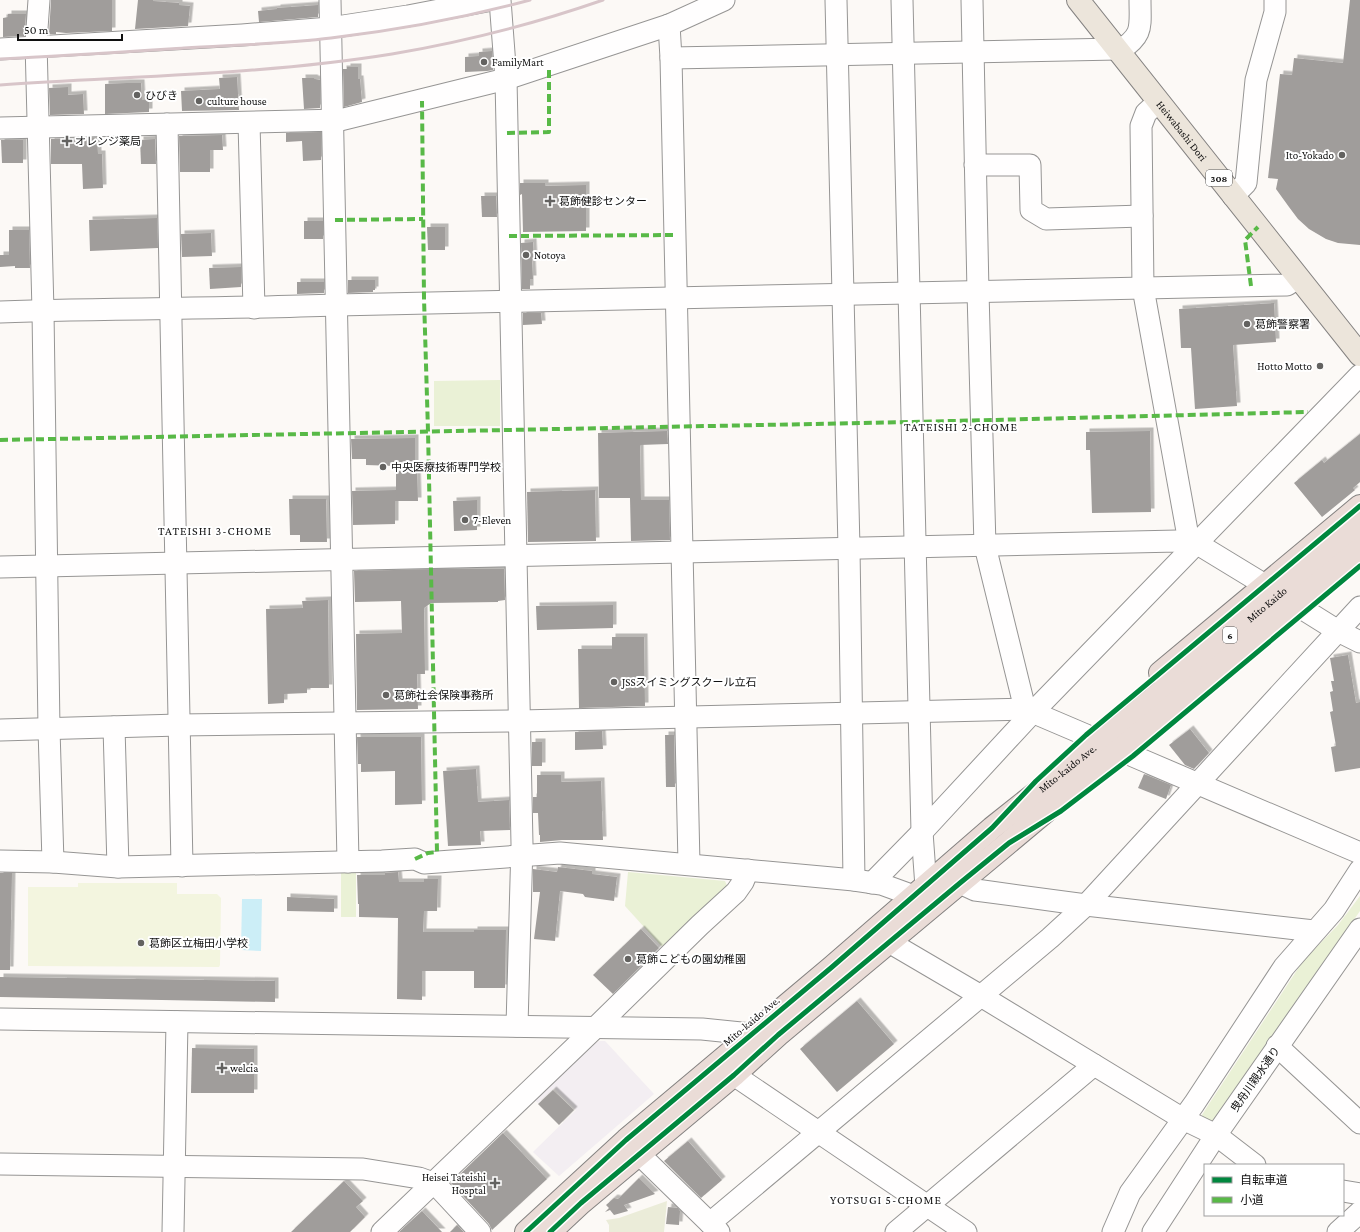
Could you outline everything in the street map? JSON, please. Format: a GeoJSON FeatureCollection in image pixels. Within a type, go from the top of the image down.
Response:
{"type":"FeatureCollection","features":[{"type":"Feature","properties":{"kind":"highway"},"geometry":{"type":"LineString","coordinates":[[1108,747],[1264,585],[1360,506]]}},
{"type":"Feature","properties":{"kind":"highway","name":"Mito Kaido"},"geometry":{"type":"LineString","coordinates":[[1108,747],[1360,527]]}},
{"type":"Feature","properties":{"kind":"highway","name":"Mito Kaido"},"geometry":{"type":"LineString","coordinates":[[1108,747],[1360,549]]}},
{"type":"Feature","properties":{"kind":"highway"},"geometry":{"type":"LineString","coordinates":[[1108,747],[1306,612],[1360,566]]}},
{"type":"Feature","properties":{"kind":"highway","name":"Mito-kaido Ave."},"geometry":{"type":"LineString","coordinates":[[751,1034],[920,892],[992,828],[1036,781],[1108,747]]}},
{"type":"Feature","properties":{"kind":"highway","name":"Mito-kaido Ave."},"geometry":{"type":"LineString","coordinates":[[526,1232],[621,1145],[778,1035],[1009,844],[1061,811],[1108,747]]}},
{"type":"Feature","properties":{"kind":"highway"},"geometry":{"type":"LineString","coordinates":[[739,1062],[751,1034],[778,1035]]}},
{"type":"Feature","properties":{"kind":"highway","name":"Mito-kaido Ave."},"geometry":{"type":"LineString","coordinates":[[550,1232],[581,1203],[640,1154],[739,1062]]}},
{"type":"Feature","properties":{"kind":"main road","name":"Heiwabashi Dori"},"geometry":{"type":"LineString","coordinates":[[1078,0],[1360,355]]}},
{"type":"Feature","properties":{"kind":"street"},"geometry":{"type":"LineString","coordinates":[[40,0],[36,46],[43,310],[48,565],[49,728],[53,862]]}},
{"type":"Feature","properties":{"kind":"street"},"geometry":{"type":"LineString","coordinates":[[330,0],[348,862]]}},
{"type":"Feature","properties":{"kind":"street"},"geometry":{"type":"LineString","coordinates":[[0,48],[242,35],[330,28],[408,16],[492,0]]}},
{"type":"Feature","properties":{"kind":"street"},"geometry":{"type":"LineString","coordinates":[[500,0],[506,80],[520,721],[521,856],[516,1026]]}},
{"type":"Feature","properties":{"kind":"street"},"geometry":{"type":"LineString","coordinates":[[0,128],[340,120],[506,80],[670,25],[724,0]]}},
{"type":"Feature","properties":{"kind":"street"},"geometry":{"type":"LineString","coordinates":[[836,0],[852,713],[863,881]]}},
{"type":"Feature","properties":{"kind":"street"},"geometry":{"type":"LineString","coordinates":[[0,861],[53,862],[118,867],[415,859],[424,863],[560,853],[863,881],[920,892],[922,832],[920,711],[902,0]]}},
{"type":"Feature","properties":{"kind":"street"},"geometry":{"type":"LineString","coordinates":[[972,0],[985,546],[1028,711]]}},
{"type":"Feature","properties":{"kind":"street"},"geometry":{"type":"LineString","coordinates":[[671,58],[1119,50],[1129,45],[1138,33],[1140,27],[1140,0]]}},
{"type":"Feature","properties":{"kind":"street"},"geometry":{"type":"LineString","coordinates":[[1233,196],[1246,183],[1256,80],[1275,12],[1275,0]]}},
{"type":"Feature","properties":{"kind":"street"},"geometry":{"type":"LineString","coordinates":[[670,25],[689,864]]}},
{"type":"Feature","properties":{"kind":"street"},"geometry":{"type":"LineString","coordinates":[[1158,102],[1146,113],[1141,126],[1143,288],[1193,542]]}},
{"type":"Feature","properties":{"kind":"street"},"geometry":{"type":"LineString","coordinates":[[249,123],[254,308]]}},
{"type":"Feature","properties":{"kind":"street"},"geometry":{"type":"LineString","coordinates":[[167,124],[182,866]]}},
{"type":"Feature","properties":{"kind":"street"},"geometry":{"type":"LineString","coordinates":[[975,165],[1030,165],[1031,210],[1046,219],[1142,216]]}},
{"type":"Feature","properties":{"kind":"street"},"geometry":{"type":"LineString","coordinates":[[0,312],[43,310],[254,308],[1287,285],[1298,278]]}},
{"type":"Feature","properties":{"kind":"street"},"geometry":{"type":"LineString","coordinates":[[863,881],[922,832],[1028,711],[1193,542],[1360,375]]}},
{"type":"Feature","properties":{"kind":"street"},"geometry":{"type":"LineString","coordinates":[[0,567],[1178,541],[1193,542],[1264,585]]}},
{"type":"Feature","properties":{"kind":"street"},"geometry":{"type":"LineString","coordinates":[[640,1154],[714,1227],[819,1132],[1050,938],[1086,905],[1360,607]]}},
{"type":"Feature","properties":{"kind":"street"},"geometry":{"type":"LineString","coordinates":[[1306,612],[1360,642]]}},
{"type":"Feature","properties":{"kind":"street"},"geometry":{"type":"LineString","coordinates":[[0,730],[179,725],[520,721],[920,711],[1028,711],[1108,747],[1360,854]]}},
{"type":"Feature","properties":{"kind":"street"},"geometry":{"type":"LineString","coordinates":[[114,727],[118,867]]}},
{"type":"Feature","properties":{"kind":"street"},"geometry":{"type":"LineString","coordinates":[[382,1232],[736,892],[743,882],[748,870]]}},
{"type":"Feature","properties":{"kind":"street"},"geometry":{"type":"LineString","coordinates":[[1113,1232],[1130,1193],[1183,1119],[1284,967],[1334,910],[1360,870]]}},
{"type":"Feature","properties":{"kind":"street"},"geometry":{"type":"LineString","coordinates":[[960,883],[975,890],[1086,905],[1314,931]]}},
{"type":"Feature","properties":{"kind":"street","name":"曳舟川親水通り"},"geometry":{"type":"LineString","coordinates":[[1154,1232],[1216,1135],[1337,964],[1360,929]]}},
{"type":"Feature","properties":{"kind":"street"},"geometry":{"type":"LineString","coordinates":[[889,942],[1183,1119],[1216,1135],[1254,1164]]}},
{"type":"Feature","properties":{"kind":"street"},"geometry":{"type":"LineString","coordinates":[[0,1019],[516,1026],[702,1030],[751,1034]]}},
{"type":"Feature","properties":{"kind":"street"},"geometry":{"type":"LineString","coordinates":[[173,1232],[177,1022]]}},
{"type":"Feature","properties":{"kind":"street"},"geometry":{"type":"LineString","coordinates":[[1278,1046],[1356,1115]]}},
{"type":"Feature","properties":{"kind":"street"},"geometry":{"type":"LineString","coordinates":[[739,1062],[819,1132],[966,1232]]}},
{"type":"Feature","properties":{"kind":"street"},"geometry":{"type":"LineString","coordinates":[[896,1232],[1094,1065]]}},
{"type":"Feature","properties":{"kind":"street"},"geometry":{"type":"LineString","coordinates":[[0,1164],[363,1169],[420,1178],[433,1183],[480,1232]]}},
{"type":"Feature","properties":{"kind":"street"},"geometry":{"type":"LineString","coordinates":[[1344,1191],[1360,1194]]}},
{"type":"Feature","properties":{"kind":"street"},"geometry":{"type":"LineString","coordinates":[[1338,1232],[1360,1212]]}},
{"type":"Feature","properties":{"kind":"shaded area"},"geometry":{"type":"Polygon","coordinates":[[[599,1041],[605,1041],[654,1094],[559,1176],[533,1152],[576,1110],[554,1088],[538,1103],[531,1097],[585,1048],[599,1041]]]}},
{"type":"Feature","properties":{"kind":"green space"},"geometry":{"type":"Polygon","coordinates":[[[500,380],[500,426],[434,426],[434,381],[500,380]]]}},
{"type":"Feature","properties":{"kind":"green space"},"geometry":{"type":"Polygon","coordinates":[[[341,871],[356,871],[356,917],[341,917],[341,871]]]}},
{"type":"Feature","properties":{"kind":"green space"},"geometry":{"type":"Polygon","coordinates":[[[628,872],[725,881],[729,890],[664,949],[625,906],[628,872]]]}},
{"type":"Feature","properties":{"kind":"green space"},"geometry":{"type":"Polygon","coordinates":[[[78,883],[177,883],[177,894],[217,894],[221,898],[219,967],[28,966],[28,887],[78,887],[78,883]]]}},
{"type":"Feature","properties":{"kind":"green space"},"geometry":{"type":"Polygon","coordinates":[[[1360,896],[1360,911],[1220,1114],[1213,1123],[1203,1119],[1202,1115],[1207,1107],[1303,961],[1338,925],[1360,896]]]}},
{"type":"Feature","properties":{"kind":"green space"},"geometry":{"type":"Polygon","coordinates":[[[667,1201],[664,1232],[609,1232],[609,1225],[606,1220],[619,1218],[667,1201]]]}},
{"type":"Feature","properties":{"kind":"water"},"geometry":{"type":"Polygon","coordinates":[[[242,899],[262,899],[261,951],[241,950],[242,899]]]}},
{"type":"Feature","properties":{"kind":"building"},"geometry":{"type":"Polygon","coordinates":[[[51,0],[112,0],[112,31],[56,32],[56,34],[49,34],[51,0]]]}},
{"type":"Feature","properties":{"kind":"building"},"geometry":{"type":"Polygon","coordinates":[[[138,0],[179,3],[179,5],[190,6],[188,26],[135,29],[138,0]]]}},
{"type":"Feature","properties":{"kind":"building"},"geometry":{"type":"Polygon","coordinates":[[[1350,0],[1360,0],[1360,245],[1338,243],[1326,239],[1309,229],[1298,219],[1276,189],[1278,179],[1268,178],[1280,74],[1292,75],[1294,58],[1343,63],[1350,0]]]}},
{"type":"Feature","properties":{"kind":"building"},"geometry":{"type":"Polygon","coordinates":[[[318,5],[318,17],[259,22],[258,11],[318,5]]]}},
{"type":"Feature","properties":{"kind":"building"},"geometry":{"type":"Polygon","coordinates":[[[8,14],[26,14],[24,36],[3,37],[3,18],[8,17],[8,14]]]}},
{"type":"Feature","properties":{"kind":"building"},"geometry":{"type":"Polygon","coordinates":[[[492,51],[493,70],[465,72],[465,57],[479,56],[479,52],[492,51]]]}},
{"type":"Feature","properties":{"kind":"building"},"geometry":{"type":"Polygon","coordinates":[[[347,67],[358,67],[358,79],[360,79],[362,102],[344,107],[343,69],[347,69],[347,67]]]}},
{"type":"Feature","properties":{"kind":"building"},"geometry":{"type":"Polygon","coordinates":[[[237,77],[239,110],[182,111],[181,91],[220,89],[219,78],[237,77]]]}},
{"type":"Feature","properties":{"kind":"building"},"geometry":{"type":"Polygon","coordinates":[[[302,78],[314,78],[320,80],[320,108],[304,109],[302,78]]]}},
{"type":"Feature","properties":{"kind":"building"},"geometry":{"type":"Polygon","coordinates":[[[141,83],[142,100],[149,100],[149,112],[105,114],[105,84],[141,83]]]}},
{"type":"Feature","properties":{"kind":"building"},"geometry":{"type":"Polygon","coordinates":[[[68,87],[68,95],[83,94],[84,114],[50,115],[49,88],[68,87]]]}},
{"type":"Feature","properties":{"kind":"building"},"geometry":{"type":"Polygon","coordinates":[[[321,132],[321,160],[303,161],[302,141],[286,142],[286,133],[321,132]]]}},
{"type":"Feature","properties":{"kind":"building"},"geometry":{"type":"Polygon","coordinates":[[[222,135],[223,150],[210,150],[210,172],[180,172],[179,136],[222,135]]]}},
{"type":"Feature","properties":{"kind":"building"},"geometry":{"type":"Polygon","coordinates":[[[97,138],[98,154],[102,154],[103,188],[83,189],[82,164],[51,164],[51,139],[97,138]]]}},
{"type":"Feature","properties":{"kind":"building"},"geometry":{"type":"Polygon","coordinates":[[[155,139],[156,164],[141,164],[140,140],[155,139]]]}},
{"type":"Feature","properties":{"kind":"building"},"geometry":{"type":"Polygon","coordinates":[[[1,140],[23,140],[23,163],[2,163],[1,140]]]}},
{"type":"Feature","properties":{"kind":"building"},"geometry":{"type":"Polygon","coordinates":[[[520,183],[545,183],[545,186],[586,185],[586,231],[523,232],[522,194],[520,195],[520,183]]]}},
{"type":"Feature","properties":{"kind":"building"},"geometry":{"type":"Polygon","coordinates":[[[481,196],[496,196],[497,217],[482,217],[481,196]]]}},
{"type":"Feature","properties":{"kind":"building"},"geometry":{"type":"Polygon","coordinates":[[[157,218],[158,248],[90,251],[89,220],[157,218]]]}},
{"type":"Feature","properties":{"kind":"building"},"geometry":{"type":"Polygon","coordinates":[[[304,221],[323,221],[323,239],[304,239],[304,221]]]}},
{"type":"Feature","properties":{"kind":"building"},"geometry":{"type":"Polygon","coordinates":[[[427,227],[445,227],[445,250],[428,250],[427,227]]]}},
{"type":"Feature","properties":{"kind":"building"},"geometry":{"type":"Polygon","coordinates":[[[9,230],[29,230],[30,268],[15,268],[15,266],[0,267],[0,255],[9,255],[9,230]]]}},
{"type":"Feature","properties":{"kind":"building"},"geometry":{"type":"Polygon","coordinates":[[[211,233],[212,256],[182,257],[181,234],[211,233]]]}},
{"type":"Feature","properties":{"kind":"building"},"geometry":{"type":"Polygon","coordinates":[[[533,242],[533,279],[530,279],[530,289],[522,289],[521,243],[533,242]]]}},
{"type":"Feature","properties":{"kind":"building"},"geometry":{"type":"Polygon","coordinates":[[[241,267],[241,287],[210,289],[209,268],[241,267]]]}},
{"type":"Feature","properties":{"kind":"building"},"geometry":{"type":"Polygon","coordinates":[[[348,280],[375,280],[375,290],[373,290],[373,292],[348,293],[348,280]]]}},
{"type":"Feature","properties":{"kind":"building"},"geometry":{"type":"Polygon","coordinates":[[[297,282],[324,282],[324,293],[297,294],[297,282]]]}},
{"type":"Feature","properties":{"kind":"building"},"geometry":{"type":"Polygon","coordinates":[[[1274,303],[1276,342],[1233,345],[1237,406],[1195,409],[1191,348],[1181,348],[1179,309],[1274,303]]]}},
{"type":"Feature","properties":{"kind":"building"},"geometry":{"type":"Polygon","coordinates":[[[523,313],[541,313],[542,324],[523,325],[523,313]]]}},
{"type":"Feature","properties":{"kind":"building"},"geometry":{"type":"Polygon","coordinates":[[[667,431],[668,444],[640,445],[641,500],[669,500],[670,540],[631,541],[630,498],[599,498],[598,433],[667,431]]]}},
{"type":"Feature","properties":{"kind":"building"},"geometry":{"type":"Polygon","coordinates":[[[1150,431],[1151,512],[1092,513],[1090,450],[1086,450],[1086,432],[1150,431]]]}},
{"type":"Feature","properties":{"kind":"building"},"geometry":{"type":"Polygon","coordinates":[[[1360,434],[1360,482],[1353,488],[1355,490],[1322,517],[1294,483],[1322,460],[1324,463],[1360,434]]]}},
{"type":"Feature","properties":{"kind":"building"},"geometry":{"type":"Polygon","coordinates":[[[415,438],[415,468],[417,468],[418,501],[395,501],[395,524],[353,525],[352,491],[396,490],[396,466],[366,465],[366,459],[352,459],[351,439],[415,438]]]}},
{"type":"Feature","properties":{"kind":"building"},"geometry":{"type":"Polygon","coordinates":[[[595,490],[596,541],[528,542],[527,492],[595,490]]]}},
{"type":"Feature","properties":{"kind":"building"},"geometry":{"type":"Polygon","coordinates":[[[289,499],[326,499],[327,542],[300,542],[300,535],[290,535],[289,499]]]}},
{"type":"Feature","properties":{"kind":"building"},"geometry":{"type":"Polygon","coordinates":[[[477,500],[477,530],[454,531],[453,501],[477,500]]]}},
{"type":"Feature","properties":{"kind":"building"},"geometry":{"type":"Polygon","coordinates":[[[504,569],[505,600],[498,602],[431,603],[424,608],[425,674],[417,674],[418,709],[357,710],[356,634],[402,633],[401,601],[355,602],[354,571],[504,569]]]}},
{"type":"Feature","properties":{"kind":"building"},"geometry":{"type":"Polygon","coordinates":[[[328,600],[329,688],[307,688],[307,693],[284,694],[284,703],[268,704],[266,609],[303,608],[302,601],[328,600]]]}},
{"type":"Feature","properties":{"kind":"building"},"geometry":{"type":"Polygon","coordinates":[[[613,605],[613,628],[537,630],[536,606],[613,605]]]}},
{"type":"Feature","properties":{"kind":"building"},"geometry":{"type":"Polygon","coordinates":[[[612,637],[644,637],[645,706],[579,708],[578,649],[612,649],[612,637]]]}},
{"type":"Feature","properties":{"kind":"building"},"geometry":{"type":"Polygon","coordinates":[[[1348,655],[1356,703],[1360,702],[1360,768],[1335,772],[1331,747],[1336,746],[1330,712],[1333,711],[1330,692],[1333,691],[1331,681],[1334,681],[1330,658],[1348,655]]]}},
{"type":"Feature","properties":{"kind":"building"},"geometry":{"type":"Polygon","coordinates":[[[1190,729],[1209,753],[1194,769],[1185,765],[1169,745],[1190,729]]]}},
{"type":"Feature","properties":{"kind":"building"},"geometry":{"type":"Polygon","coordinates":[[[602,731],[603,749],[575,750],[575,732],[602,731]]]}},
{"type":"Feature","properties":{"kind":"building"},"geometry":{"type":"Polygon","coordinates":[[[665,735],[674,735],[675,787],[666,787],[665,735]]]}},
{"type":"Feature","properties":{"kind":"building"},"geometry":{"type":"Polygon","coordinates":[[[357,737],[421,737],[422,804],[395,805],[395,771],[361,772],[361,764],[358,764],[357,737]]]}},
{"type":"Feature","properties":{"kind":"building"},"geometry":{"type":"Polygon","coordinates":[[[532,742],[542,742],[542,766],[532,766],[532,742]]]}},
{"type":"Feature","properties":{"kind":"building"},"geometry":{"type":"Polygon","coordinates":[[[476,769],[478,802],[509,800],[510,830],[480,831],[481,845],[448,846],[443,771],[476,769]]]}},
{"type":"Feature","properties":{"kind":"building"},"geometry":{"type":"Polygon","coordinates":[[[1144,774],[1171,785],[1166,799],[1138,788],[1144,774]]]}},
{"type":"Feature","properties":{"kind":"building"},"geometry":{"type":"Polygon","coordinates":[[[537,775],[561,775],[561,782],[601,781],[603,840],[562,840],[540,842],[538,813],[533,813],[533,797],[537,797],[537,775]]]}},
{"type":"Feature","properties":{"kind":"building"},"geometry":{"type":"Polygon","coordinates":[[[558,867],[592,871],[592,874],[617,877],[614,901],[585,897],[583,894],[560,891],[555,941],[534,939],[540,892],[533,892],[533,869],[557,872],[558,867]]]}},
{"type":"Feature","properties":{"kind":"building"},"geometry":{"type":"Polygon","coordinates":[[[398,872],[399,882],[424,882],[424,879],[438,879],[437,911],[424,911],[423,932],[474,932],[474,930],[506,930],[505,988],[474,988],[474,971],[422,971],[422,1000],[397,999],[398,918],[359,917],[357,875],[385,875],[385,873],[398,872]]]}},
{"type":"Feature","properties":{"kind":"building"},"geometry":{"type":"Polygon","coordinates":[[[0,873],[12,873],[10,970],[0,970],[0,873]]]}},
{"type":"Feature","properties":{"kind":"building"},"geometry":{"type":"Polygon","coordinates":[[[287,897],[334,899],[334,912],[287,911],[287,897]]]}},
{"type":"Feature","properties":{"kind":"building"},"geometry":{"type":"Polygon","coordinates":[[[641,929],[659,948],[613,994],[593,975],[641,929]]]}},
{"type":"Feature","properties":{"kind":"building"},"geometry":{"type":"Polygon","coordinates":[[[0,977],[275,981],[275,1002],[0,997],[0,977]]]}},
{"type":"Feature","properties":{"kind":"building"},"geometry":{"type":"Polygon","coordinates":[[[857,1001],[894,1044],[837,1092],[800,1049],[857,1001]]]}},
{"type":"Feature","properties":{"kind":"building"},"geometry":{"type":"Polygon","coordinates":[[[192,1048],[254,1049],[254,1093],[191,1093],[192,1048]]]}},
{"type":"Feature","properties":{"kind":"building"},"geometry":{"type":"Polygon","coordinates":[[[553,1090],[574,1110],[559,1125],[538,1104],[553,1090]]]}},
{"type":"Feature","properties":{"kind":"building","name":"Heisei Tateishi Hosptal"},"geometry":{"type":"Polygon","coordinates":[[[503,1133],[547,1179],[492,1230],[489,1224],[451,1183],[503,1133]]]}},
{"type":"Feature","properties":{"kind":"building"},"geometry":{"type":"Polygon","coordinates":[[[688,1141],[722,1180],[701,1198],[664,1161],[688,1141]]]}},
{"type":"Feature","properties":{"kind":"building"},"geometry":{"type":"Polygon","coordinates":[[[639,1178],[655,1194],[624,1205],[628,1211],[614,1215],[610,1210],[605,1212],[609,1208],[606,1205],[614,1198],[618,1199],[639,1178]]]}},
{"type":"Feature","properties":{"kind":"building"},"geometry":{"type":"Polygon","coordinates":[[[344,1181],[363,1201],[356,1207],[365,1217],[350,1232],[291,1232],[344,1181]]]}},
{"type":"Feature","properties":{"kind":"building"},"geometry":{"type":"Polygon","coordinates":[[[668,1207],[678,1208],[680,1211],[679,1225],[666,1224],[668,1207]]]}},
{"type":"Feature","properties":{"kind":"building"},"geometry":{"type":"Polygon","coordinates":[[[422,1211],[442,1232],[399,1232],[422,1211]]]}},
{"type":"Feature","properties":{"kind":"building"},"geometry":{"type":"Polygon","coordinates":[[[457,1225],[464,1232],[450,1232],[457,1225]]]}},
{"type":"Feature","properties":{"kind":"railway"},"geometry":{"type":"LineString","coordinates":[[0,59],[276,43],[331,38],[431,23],[530,0]]}},
{"type":"Feature","properties":{"kind":"railway"},"geometry":{"type":"LineString","coordinates":[[0,85],[245,71],[343,61],[392,54],[472,38],[551,17],[603,0]]}},
{"type":"Feature","properties":{"kind":"marked path"},"geometry":{"type":"LineString","coordinates":[[507,133],[549,132],[549,66]]}},
{"type":"Feature","properties":{"kind":"marked path"},"geometry":{"type":"LineString","coordinates":[[415,859],[428,853],[437,852],[424,298],[422,101]]}},
{"type":"Feature","properties":{"kind":"marked path"},"geometry":{"type":"LineString","coordinates":[[335,220],[423,219]]}},
{"type":"Feature","properties":{"kind":"marked path"},"geometry":{"type":"LineString","coordinates":[[1251,286],[1245,240],[1258,227]]}},
{"type":"Feature","properties":{"kind":"marked path"},"geometry":{"type":"LineString","coordinates":[[509,236],[676,235]]}},
{"type":"Feature","properties":{"kind":"marked path"},"geometry":{"type":"LineString","coordinates":[[0,440],[913,422],[1308,412]]}},
{"type":"Feature","properties":{"kind":"cycle path"},"geometry":{"type":"LineString","coordinates":[[526,1232],[626,1140],[832,967],[992,828],[1036,781],[1086,735],[1360,506]]}},
{"type":"Feature","properties":{"kind":"cycle path"},"geometry":{"type":"LineString","coordinates":[[550,1232],[581,1203],[734,1075],[778,1035],[960,883],[1009,843],[1061,811],[1133,756],[1360,566]]}},
{"type":"Feature","properties":{"kind":"place","name":"FamilyMart"},"geometry":{"type":"Point","coordinates":[484,62]}},
{"type":"Feature","properties":{"kind":"place","name":"ひびき"},"geometry":{"type":"Point","coordinates":[137,95]}},
{"type":"Feature","properties":{"kind":"place","name":"culture house"},"geometry":{"type":"Point","coordinates":[199,101]}},
{"type":"Feature","properties":{"kind":"place","name":"オレンジ薬局"},"geometry":{"type":"Point","coordinates":[67,141]}},
{"type":"Feature","properties":{"kind":"place","name":"Ito-Yokado"},"geometry":{"type":"Point","coordinates":[1342,155]}},
{"type":"Feature","properties":{"kind":"place","name":"葛飾健診センター"},"geometry":{"type":"Point","coordinates":[550,201]}},
{"type":"Feature","properties":{"kind":"place","name":"Notoya"},"geometry":{"type":"Point","coordinates":[526,255]}},
{"type":"Feature","properties":{"kind":"place","name":"葛飾警察署"},"geometry":{"type":"Point","coordinates":[1247,324]}},
{"type":"Feature","properties":{"kind":"place","name":"Hotto Motto"},"geometry":{"type":"Point","coordinates":[1320,366]}},
{"type":"Feature","properties":{"kind":"place","name":"中央医療技術専門学校"},"geometry":{"type":"Point","coordinates":[383,467]}},
{"type":"Feature","properties":{"kind":"place","name":"7-Eleven"},"geometry":{"type":"Point","coordinates":[465,520]}},
{"type":"Feature","properties":{"kind":"place","name":"JSSスイミングスクール立石"},"geometry":{"type":"Point","coordinates":[614,682]}},
{"type":"Feature","properties":{"kind":"place","name":"葛飾社会保険事務所"},"geometry":{"type":"Point","coordinates":[386,695]}},
{"type":"Feature","properties":{"kind":"place","name":"葛飾区立梅田小学校"},"geometry":{"type":"Point","coordinates":[141,943]}},
{"type":"Feature","properties":{"kind":"place","name":"葛飾こどもの園幼稚園"},"geometry":{"type":"Point","coordinates":[628,959]}},
{"type":"Feature","properties":{"kind":"place","name":"welcia"},"geometry":{"type":"Point","coordinates":[222,1068]}},
{"type":"Feature","properties":{"kind":"place","name":"Heisei Tateishi Hosptal"},"geometry":{"type":"Point","coordinates":[495,1183]}},
{"type":"Feature","properties":{"kind":"district","name":"TATEISHI 2-CHOME"},"geometry":{"type":"Point","coordinates":[961,427]}},
{"type":"Feature","properties":{"kind":"district","name":"TATEISHI 3-CHOME"},"geometry":{"type":"Point","coordinates":[215,531]}},
{"type":"Feature","properties":{"kind":"district","name":"YOTSUGI 5-CHOME"},"geometry":{"type":"Point","coordinates":[886,1200]}}]}
